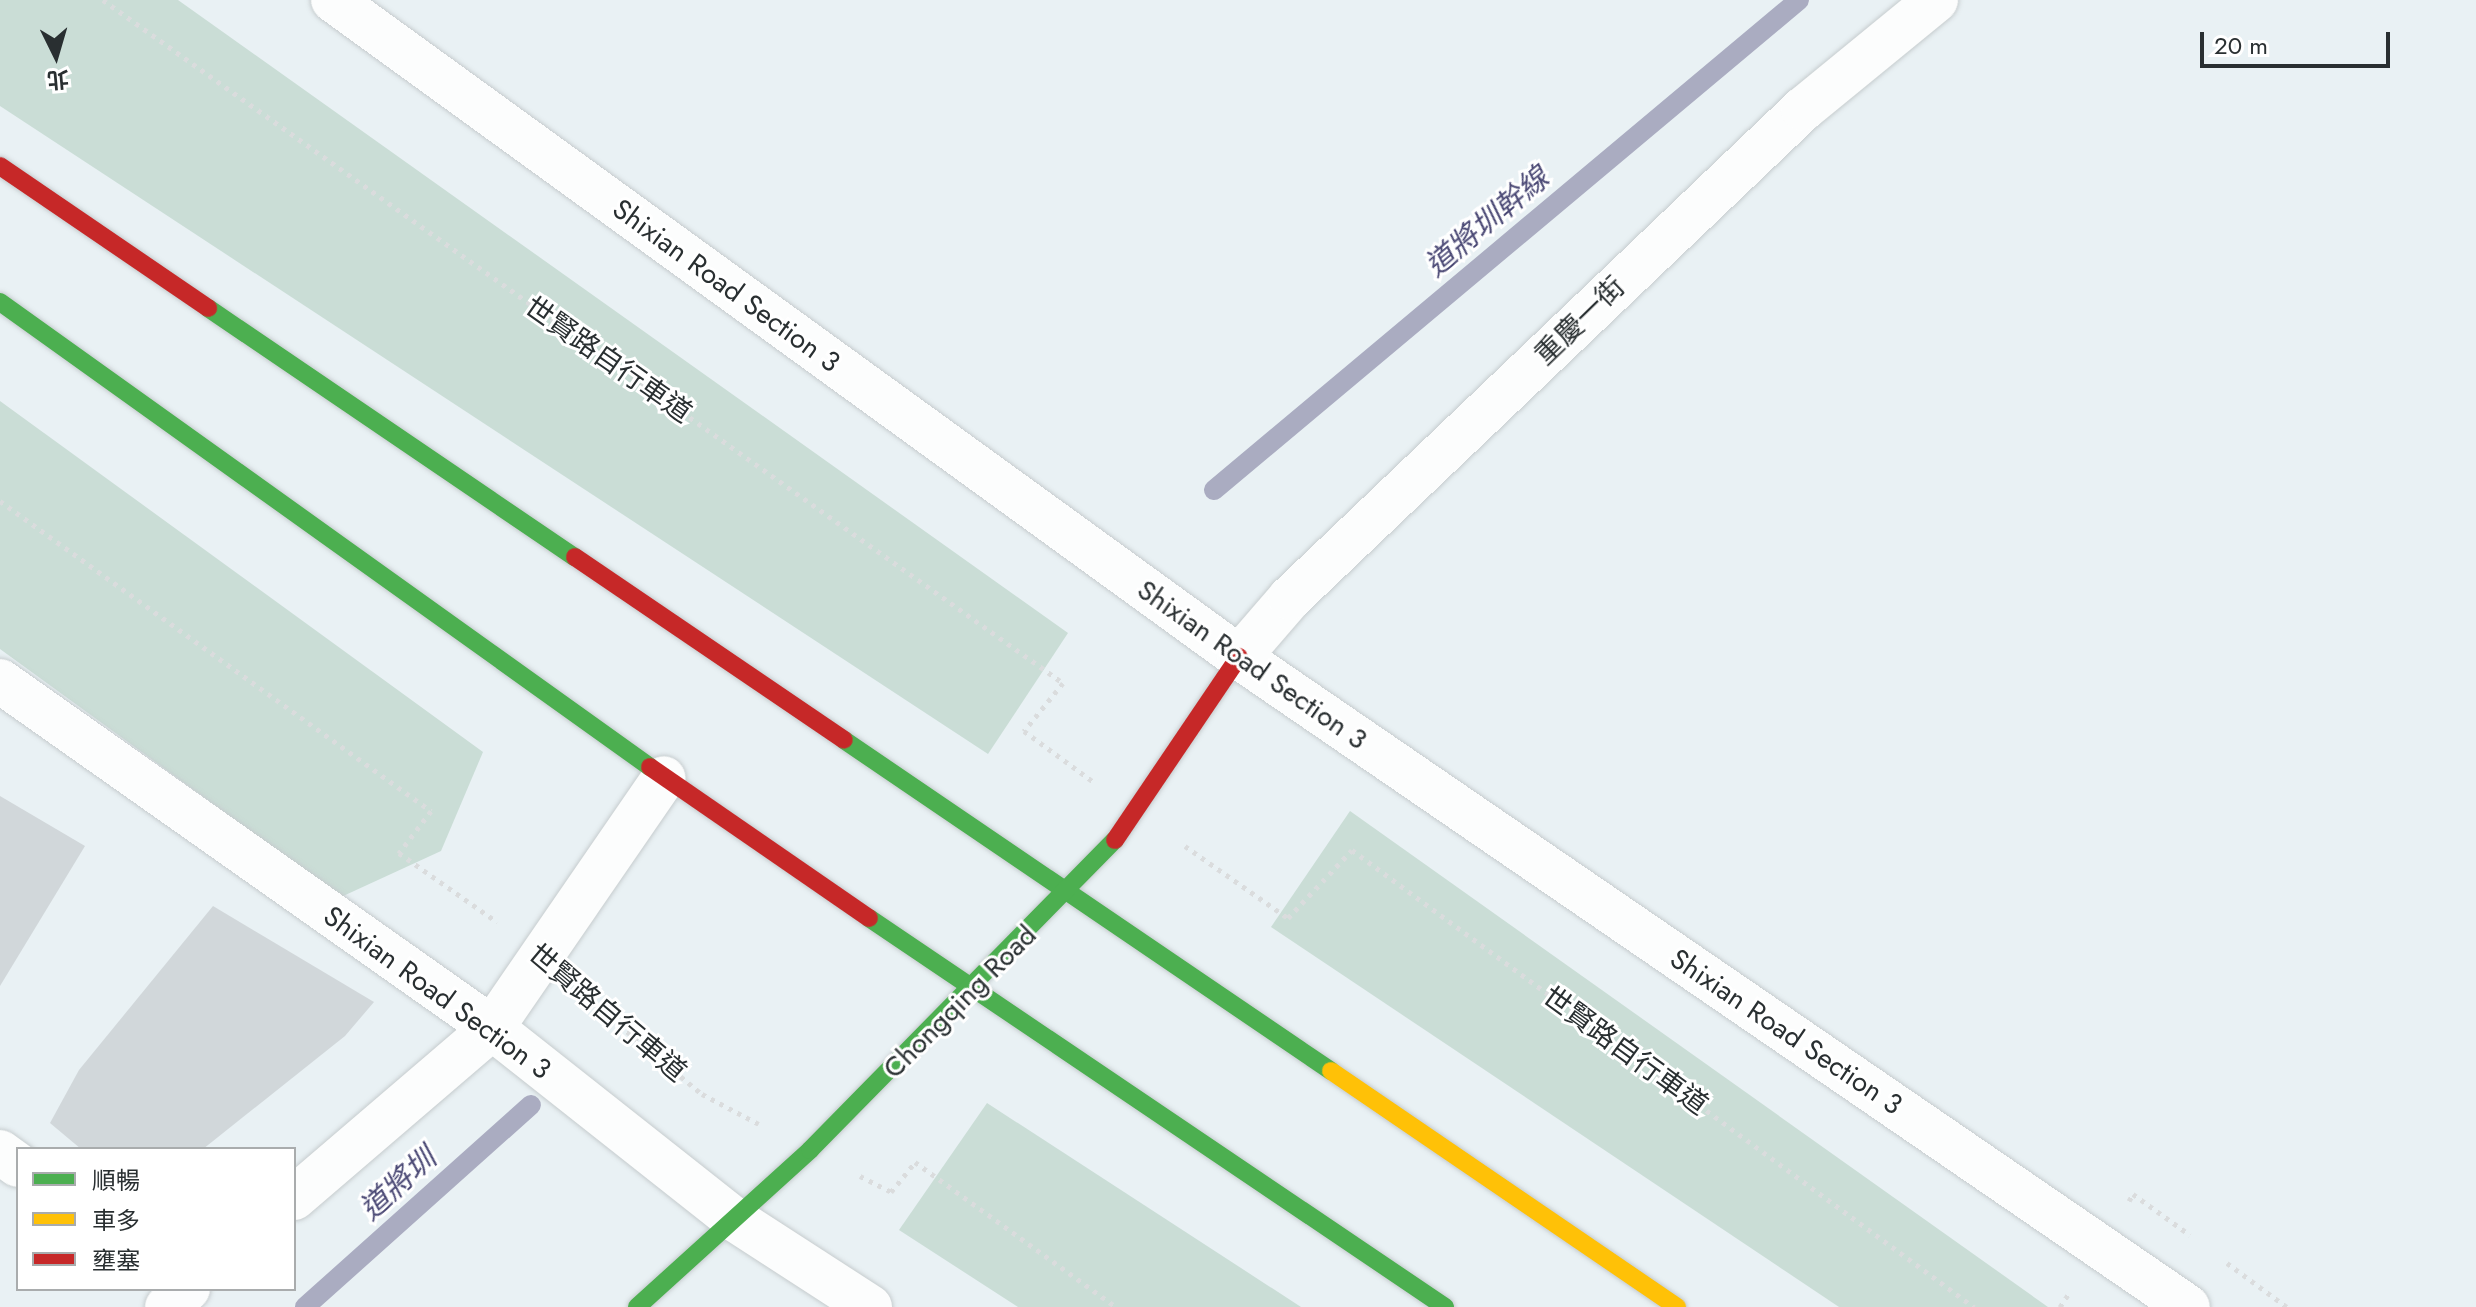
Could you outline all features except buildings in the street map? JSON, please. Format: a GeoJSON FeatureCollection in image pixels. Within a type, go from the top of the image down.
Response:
{"type":"FeatureCollection","features":[{"type":"Feature","properties":{"kind":"main road"},"geometry":{"type":"LineString","coordinates":[[0,166],[1065,895],[1677,1307]]}},
{"type":"Feature","properties":{"kind":"main road"},"geometry":{"type":"LineString","coordinates":[[0,302],[664,778],[977,987],[1445,1307]]}},
{"type":"Feature","properties":{"kind":"main road","name":"Chongqing Road"},"geometry":{"type":"LineString","coordinates":[[637,1307],[977,987],[1065,895],[1139,814],[1239,657]]}},
{"type":"Feature","properties":{"kind":"street","name":"Shixian Road Section 3"},"geometry":{"type":"LineString","coordinates":[[333,0],[1239,657],[2188,1307]]}},
{"type":"Feature","properties":{"kind":"street","name":"重慶一街"},"geometry":{"type":"LineString","coordinates":[[1239,657],[1290,598],[1803,109],[1936,0]]}},
{"type":"Feature","properties":{"kind":"street","name":"Shixian Road Section 3"},"geometry":{"type":"LineString","coordinates":[[0,681],[492,1028],[734,1219],[870,1307]]}},
{"type":"Feature","properties":{"kind":"street"},"geometry":{"type":"LineString","coordinates":[[296,1196],[492,1028],[664,778]]}},
{"type":"Feature","properties":{"kind":"street"},"geometry":{"type":"LineString","coordinates":[[167,1307],[186,1291]]}},
{"type":"Feature","properties":{"kind":"path","name":"世賢路自行車道"},"geometry":{"type":"LineString","coordinates":[[103,0],[1063,683],[1024,731]]}},
{"type":"Feature","properties":{"kind":"path","name":"世賢路自行車道"},"geometry":{"type":"LineString","coordinates":[[0,501],[431,811],[399,853],[542,954],[702,1094]]}},
{"type":"Feature","properties":{"kind":"path","name":"世賢路自行車道"},"geometry":{"type":"LineString","coordinates":[[1288,918],[1352,850],[1974,1307]]}},
{"type":"Feature","properties":{"kind":"path"},"geometry":{"type":"LineString","coordinates":[[891,1192],[915,1162],[1116,1307]]}},
{"type":"Feature","properties":{"kind":"shaded area"},"geometry":{"type":"Polygon","coordinates":[[[0,0],[178,0],[1068,633],[988,754],[0,106],[0,0]]]}},
{"type":"Feature","properties":{"kind":"shaded area"},"geometry":{"type":"Polygon","coordinates":[[[0,401],[483,752],[441,851],[341,897],[0,649],[0,401]]]}},
{"type":"Feature","properties":{"kind":"shaded area"},"geometry":{"type":"Polygon","coordinates":[[[1350,811],[2048,1307],[1839,1307],[1271,927],[1350,811]]]}},
{"type":"Feature","properties":{"kind":"shaded area"},"geometry":{"type":"Polygon","coordinates":[[[987,1103],[1301,1307],[1018,1307],[899,1230],[987,1103]]]}},
{"type":"Feature","properties":{"kind":"waterway","name":"道將圳幹線"},"geometry":{"type":"LineString","coordinates":[[1214,490],[1799,0]]}},
{"type":"Feature","properties":{"kind":"waterway","name":"道將圳"},"geometry":{"type":"LineString","coordinates":[[305,1307],[531,1105]]}},
{"type":"Feature","properties":{"kind":"traffic: fast"},"geometry":{"type":"LineString","coordinates":[[0,302],[650,767]]}},
{"type":"Feature","properties":{"kind":"traffic: fast"},"geometry":{"type":"LineString","coordinates":[[208,308],[575,557]]}},
{"type":"Feature","properties":{"kind":"traffic: fast"},"geometry":{"type":"LineString","coordinates":[[844,740],[1331,1071]]}},
{"type":"Feature","properties":{"kind":"traffic: fast"},"geometry":{"type":"LineString","coordinates":[[637,1307],[810,1150],[1115,840]]}},
{"type":"Feature","properties":{"kind":"traffic: fast"},"geometry":{"type":"LineString","coordinates":[[869,918],[1445,1307]]}},
{"type":"Feature","properties":{"kind":"traffic: slow"},"geometry":{"type":"LineString","coordinates":[[1331,1071],[1677,1307]]}},
{"type":"Feature","properties":{"kind":"traffic: jam"},"geometry":{"type":"LineString","coordinates":[[0,166],[208,308]]}},
{"type":"Feature","properties":{"kind":"traffic: jam"},"geometry":{"type":"LineString","coordinates":[[575,557],[844,740]]}},
{"type":"Feature","properties":{"kind":"traffic: jam"},"geometry":{"type":"LineString","coordinates":[[1115,840],[1239,657]]}},
{"type":"Feature","properties":{"kind":"traffic: jam"},"geometry":{"type":"LineString","coordinates":[[650,767],[869,918]]}}]}
